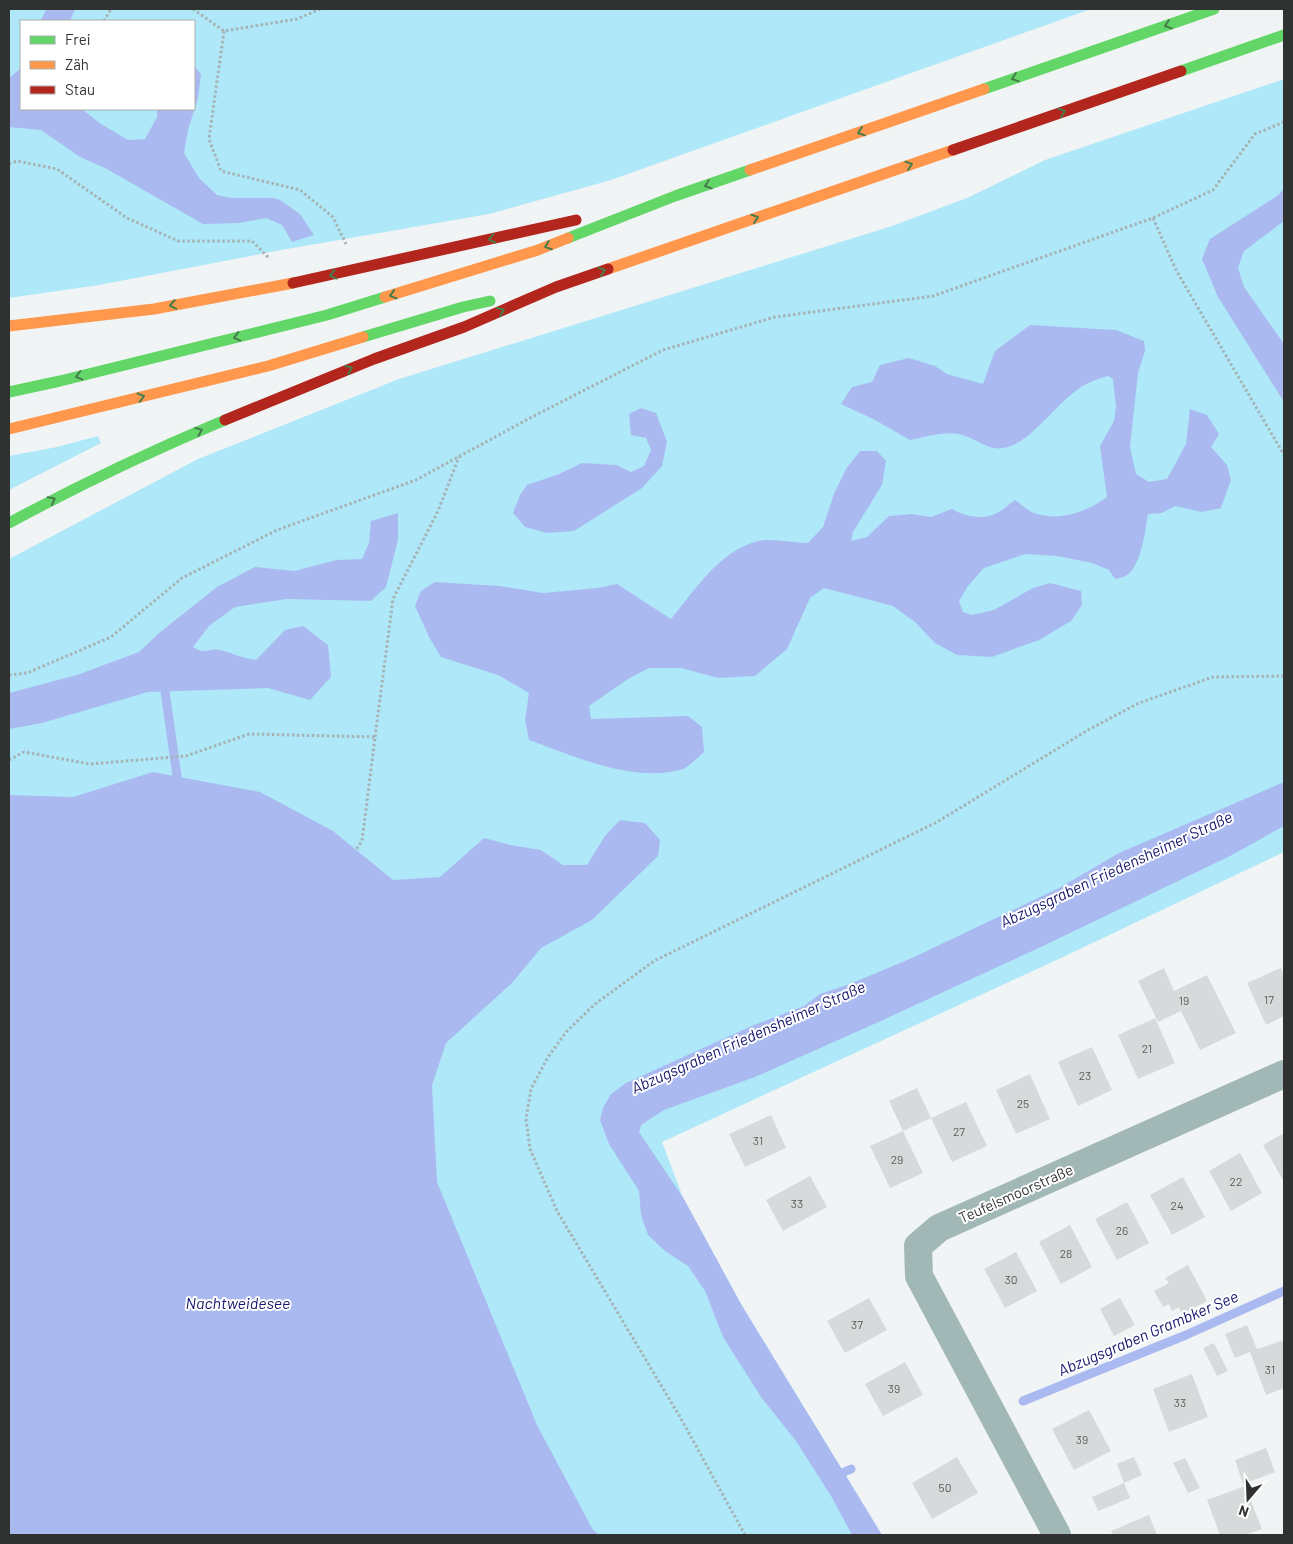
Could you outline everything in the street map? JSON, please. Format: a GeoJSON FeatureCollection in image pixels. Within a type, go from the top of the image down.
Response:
{"type":"FeatureCollection","features":[{"type":"Feature","properties":{"kind":"highway"},"geometry":{"type":"LineString","coordinates":[[9,392],[327,315],[538,250],[675,196],[1214,9]]}},
{"type":"Feature","properties":{"kind":"highway"},"geometry":{"type":"LineString","coordinates":[[9,523],[61,495],[172,442],[374,358],[464,327],[556,288],[1284,35]]}},
{"type":"Feature","properties":{"kind":"highway"},"geometry":{"type":"LineString","coordinates":[[9,326],[154,309],[322,278],[675,196]]}},
{"type":"Feature","properties":{"kind":"highway"},"geometry":{"type":"LineString","coordinates":[[9,429],[268,366],[463,307],[556,288]]}},
{"type":"Feature","properties":{"kind":"street","name":"Teufelsmoorstraße"},"geometry":{"type":"LineString","coordinates":[[1056,1535],[919,1276],[918,1246],[939,1228],[1284,1074]]}},
{"type":"Feature","properties":{"kind":"path"},"geometry":{"type":"LineString","coordinates":[[105,20],[111,9]]}},
{"type":"Feature","properties":{"kind":"path"},"geometry":{"type":"LineString","coordinates":[[193,9],[224,31],[296,19],[320,9]]}},
{"type":"Feature","properties":{"kind":"path"},"geometry":{"type":"LineString","coordinates":[[224,31],[209,139],[221,171],[300,190],[333,217],[347,244],[337,246]]}},
{"type":"Feature","properties":{"kind":"path"},"geometry":{"type":"LineString","coordinates":[[9,675],[27,673],[111,637],[182,578],[276,530],[416,480],[663,350],[775,317],[933,296],[1153,218],[1213,190],[1255,134],[1284,122]]}},
{"type":"Feature","properties":{"kind":"path"},"geometry":{"type":"LineString","coordinates":[[9,164],[17,161],[57,169],[127,218],[178,241],[252,241],[271,260]]}},
{"type":"Feature","properties":{"kind":"path"},"geometry":{"type":"LineString","coordinates":[[1153,218],[1176,270],[1284,455]]}},
{"type":"Feature","properties":{"kind":"path"},"geometry":{"type":"LineString","coordinates":[[356,850],[362,841],[393,599],[438,511],[459,456]]}},
{"type":"Feature","properties":{"kind":"path"},"geometry":{"type":"LineString","coordinates":[[745,1535],[680,1417],[557,1211],[530,1149],[526,1119],[531,1089],[548,1057],[567,1031],[595,1004],[654,962],[937,822],[1088,730],[1139,703],[1213,676],[1284,676]]}},
{"type":"Feature","properties":{"kind":"path"},"geometry":{"type":"LineString","coordinates":[[9,760],[24,752],[90,764],[186,756],[249,734],[375,736]]}},
{"type":"Feature","properties":{"kind":"shaded area"},"geometry":{"type":"Polygon","coordinates":[[[9,9],[1091,9],[611,180],[489,214],[287,249],[99,285],[9,298],[9,9]]]}},
{"type":"Feature","properties":{"kind":"shaded area"},"geometry":{"type":"Polygon","coordinates":[[[1284,79],[1284,852],[1063,957],[662,1142],[684,1200],[741,1304],[882,1535],[9,1535],[9,559],[198,459],[399,379],[892,226],[967,198],[1045,160],[1284,79]]]}},
{"type":"Feature","properties":{"kind":"shaded area"},"geometry":{"type":"Polygon","coordinates":[[[98,436],[101,443],[9,490],[9,456],[57,447],[98,436]]]}},
{"type":"Feature","properties":{"kind":"water"},"geometry":{"type":"Polygon","coordinates":[[[47,9],[75,9],[70,20],[41,20],[47,9]]]}},
{"type":"Feature","properties":{"kind":"water"},"geometry":{"type":"Polygon","coordinates":[[[195,67],[201,74],[195,108],[195,67]]]}},
{"type":"Feature","properties":{"kind":"water"},"geometry":{"type":"Polygon","coordinates":[[[20,69],[20,110],[83,110],[101,124],[128,140],[145,139],[157,117],[157,110],[194,110],[184,153],[199,178],[217,195],[232,198],[274,198],[280,200],[300,214],[314,235],[292,242],[282,225],[266,218],[239,223],[203,224],[105,168],[80,157],[41,130],[9,127],[9,78],[20,69]]]}},
{"type":"Feature","properties":{"kind":"water"},"geometry":{"type":"Polygon","coordinates":[[[1284,189],[1284,221],[1244,251],[1238,268],[1244,287],[1284,344],[1284,402],[1218,297],[1202,259],[1210,239],[1277,196],[1284,189]]]}},
{"type":"Feature","properties":{"kind":"water"},"geometry":{"type":"Polygon","coordinates":[[[1030,325],[1116,330],[1144,341],[1145,351],[1138,373],[1130,447],[1136,474],[1149,482],[1167,479],[1186,444],[1190,409],[1207,415],[1219,434],[1211,447],[1227,465],[1231,480],[1221,508],[1202,512],[1175,506],[1162,513],[1148,514],[1144,538],[1136,563],[1132,570],[1123,577],[1115,579],[1109,570],[1092,563],[1057,556],[1025,554],[984,568],[968,586],[959,601],[963,612],[972,615],[994,610],[1033,588],[1050,583],[1081,591],[1082,605],[1071,621],[1039,640],[992,657],[957,655],[935,643],[915,622],[893,606],[824,588],[810,598],[787,649],[755,676],[718,678],[681,668],[649,668],[628,679],[589,706],[591,719],[688,716],[702,727],[704,752],[691,764],[683,769],[665,773],[645,773],[605,766],[529,740],[525,720],[529,693],[498,675],[441,657],[429,637],[415,606],[421,591],[435,582],[500,586],[543,593],[597,588],[617,584],[671,619],[709,573],[731,553],[744,546],[763,540],[808,543],[823,527],[834,494],[846,469],[860,451],[877,451],[886,461],[882,485],[853,532],[851,541],[867,537],[889,516],[912,514],[931,517],[952,509],[962,514],[984,517],[998,513],[1015,500],[1032,512],[1044,516],[1063,516],[1090,507],[1107,497],[1100,446],[1114,421],[1116,407],[1113,379],[1108,376],[1080,388],[1069,396],[1023,440],[1003,448],[991,448],[965,436],[953,433],[910,440],[875,420],[841,404],[852,387],[872,382],[880,365],[909,358],[935,366],[947,374],[983,384],[995,351],[1030,325]]]}},
{"type":"Feature","properties":{"kind":"water"},"geometry":{"type":"Polygon","coordinates":[[[641,408],[656,413],[667,442],[662,466],[642,488],[574,531],[547,533],[525,527],[513,513],[520,495],[527,485],[559,474],[582,463],[616,465],[631,472],[644,466],[651,450],[646,438],[631,435],[629,414],[641,408]]]}},
{"type":"Feature","properties":{"kind":"water"},"geometry":{"type":"Polygon","coordinates":[[[398,513],[398,540],[386,587],[371,601],[287,599],[235,607],[209,626],[193,647],[202,651],[216,649],[256,660],[285,630],[303,626],[328,645],[331,677],[310,700],[268,688],[148,692],[42,723],[9,729],[9,693],[77,675],[139,652],[159,633],[217,587],[255,567],[295,571],[336,560],[362,559],[369,543],[371,521],[398,513]]]}},
{"type":"Feature","properties":{"kind":"water","name":"Nachtweidesee"},"geometry":{"type":"Polygon","coordinates":[[[153,772],[260,792],[333,831],[393,880],[440,877],[484,838],[541,850],[563,865],[587,865],[605,836],[620,820],[645,823],[660,840],[658,856],[592,920],[541,948],[512,983],[446,1043],[432,1085],[437,1182],[537,1425],[593,1530],[599,1535],[9,1535],[9,795],[73,797],[153,772]]]}},
{"type":"Feature","properties":{"kind":"water","name":"Abzugsgraben Friedensheimer Straße"},"geometry":{"type":"Polygon","coordinates":[[[1284,782],[1284,826],[1230,856],[883,1020],[755,1077],[664,1110],[641,1125],[639,1132],[684,1199],[741,1304],[882,1535],[852,1535],[831,1496],[796,1441],[761,1397],[723,1337],[705,1291],[688,1266],[665,1251],[648,1235],[641,1215],[639,1191],[609,1144],[600,1120],[603,1108],[611,1094],[626,1083],[754,1025],[804,1006],[820,994],[850,984],[912,958],[1059,888],[1119,853],[1284,782]]]}},
{"type":"Feature","properties":{"kind":"building"},"geometry":{"type":"Polygon","coordinates":[[[1164,968],[1174,991],[1207,975],[1236,1033],[1200,1050],[1181,1011],[1158,1022],[1138,981],[1164,968]]]}},
{"type":"Feature","properties":{"kind":"building"},"geometry":{"type":"Polygon","coordinates":[[[1281,968],[1284,976],[1284,1016],[1266,1025],[1247,983],[1281,968]]]}},
{"type":"Feature","properties":{"kind":"building"},"geometry":{"type":"Polygon","coordinates":[[[1155,1018],[1175,1063],[1138,1079],[1118,1035],[1155,1018]]]}},
{"type":"Feature","properties":{"kind":"building"},"geometry":{"type":"Polygon","coordinates":[[[1092,1047],[1112,1090],[1078,1106],[1058,1062],[1092,1047]]]}},
{"type":"Feature","properties":{"kind":"building"},"geometry":{"type":"Polygon","coordinates":[[[1030,1074],[1050,1119],[1016,1134],[996,1090],[1030,1074]]]}},
{"type":"Feature","properties":{"kind":"building"},"geometry":{"type":"Polygon","coordinates":[[[917,1088],[931,1118],[903,1131],[889,1101],[917,1088]]]}},
{"type":"Feature","properties":{"kind":"building"},"geometry":{"type":"Polygon","coordinates":[[[966,1102],[987,1146],[952,1162],[931,1118],[966,1102]]]}},
{"type":"Feature","properties":{"kind":"building"},"geometry":{"type":"Polygon","coordinates":[[[771,1115],[786,1148],[745,1167],[729,1134],[771,1115]]]}},
{"type":"Feature","properties":{"kind":"building"},"geometry":{"type":"Polygon","coordinates":[[[903,1131],[923,1173],[890,1188],[870,1146],[903,1131]]]}},
{"type":"Feature","properties":{"kind":"building"},"geometry":{"type":"Polygon","coordinates":[[[1284,1133],[1284,1182],[1263,1145],[1284,1133]]]}},
{"type":"Feature","properties":{"kind":"building"},"geometry":{"type":"Polygon","coordinates":[[[1240,1153],[1262,1193],[1231,1211],[1209,1171],[1240,1153]]]}},
{"type":"Feature","properties":{"kind":"building"},"geometry":{"type":"Polygon","coordinates":[[[810,1176],[827,1207],[783,1231],[766,1200],[810,1176]]]}},
{"type":"Feature","properties":{"kind":"building"},"geometry":{"type":"Polygon","coordinates":[[[1183,1177],[1205,1217],[1172,1235],[1150,1195],[1183,1177]]]}},
{"type":"Feature","properties":{"kind":"building"},"geometry":{"type":"Polygon","coordinates":[[[1127,1202],[1149,1243],[1117,1260],[1095,1219],[1127,1202]]]}},
{"type":"Feature","properties":{"kind":"building"},"geometry":{"type":"Polygon","coordinates":[[[1070,1225],[1092,1267],[1061,1284],[1039,1242],[1070,1225]]]}},
{"type":"Feature","properties":{"kind":"building"},"geometry":{"type":"Polygon","coordinates":[[[1016,1252],[1037,1291],[1005,1308],[984,1269],[1016,1252]]]}},
{"type":"Feature","properties":{"kind":"building"},"geometry":{"type":"Polygon","coordinates":[[[1188,1265],[1207,1301],[1182,1314],[1179,1307],[1172,1311],[1169,1304],[1163,1307],[1154,1291],[1169,1283],[1165,1278],[1188,1265]]]}},
{"type":"Feature","properties":{"kind":"building"},"geometry":{"type":"Polygon","coordinates":[[[869,1298],[887,1330],[845,1353],[827,1321],[869,1298]]]}},
{"type":"Feature","properties":{"kind":"building"},"geometry":{"type":"Polygon","coordinates":[[[1120,1298],[1135,1325],[1114,1336],[1100,1309],[1120,1298]]]}},
{"type":"Feature","properties":{"kind":"building"},"geometry":{"type":"Polygon","coordinates":[[[1247,1325],[1257,1349],[1284,1340],[1284,1388],[1266,1395],[1250,1352],[1235,1358],[1225,1334],[1247,1325]]]}},
{"type":"Feature","properties":{"kind":"building"},"geometry":{"type":"Polygon","coordinates":[[[1214,1343],[1228,1371],[1217,1376],[1203,1348],[1214,1343]]]}},
{"type":"Feature","properties":{"kind":"building"},"geometry":{"type":"Polygon","coordinates":[[[905,1362],[923,1395],[883,1416],[865,1384],[905,1362]]]}},
{"type":"Feature","properties":{"kind":"building"},"geometry":{"type":"Polygon","coordinates":[[[1192,1374],[1208,1417],[1169,1432],[1153,1389],[1192,1374]]]}},
{"type":"Feature","properties":{"kind":"building"},"geometry":{"type":"Polygon","coordinates":[[[1089,1410],[1111,1451],[1074,1470],[1052,1429],[1089,1410]]]}},
{"type":"Feature","properties":{"kind":"building"},"geometry":{"type":"Polygon","coordinates":[[[1266,1448],[1275,1472],[1243,1484],[1235,1460],[1266,1448]]]}},
{"type":"Feature","properties":{"kind":"building"},"geometry":{"type":"Polygon","coordinates":[[[957,1457],[978,1493],[932,1519],[912,1483],[957,1457]]]}},
{"type":"Feature","properties":{"kind":"building"},"geometry":{"type":"Polygon","coordinates":[[[1134,1457],[1142,1475],[1124,1483],[1117,1464],[1134,1457]]]}},
{"type":"Feature","properties":{"kind":"building"},"geometry":{"type":"Polygon","coordinates":[[[1185,1458],[1200,1488],[1188,1493],[1173,1463],[1185,1458]]]}},
{"type":"Feature","properties":{"kind":"building"},"geometry":{"type":"Polygon","coordinates":[[[1124,1483],[1130,1498],[1098,1511],[1092,1497],[1124,1483]]]}},
{"type":"Feature","properties":{"kind":"building"},"geometry":{"type":"Polygon","coordinates":[[[1245,1486],[1262,1529],[1245,1535],[1220,1535],[1207,1500],[1245,1486]]]}},
{"type":"Feature","properties":{"kind":"building"},"geometry":{"type":"Polygon","coordinates":[[[1149,1515],[1157,1535],[1113,1535],[1111,1531],[1149,1515]]]}},
{"type":"Feature","properties":{"kind":"waterway"},"geometry":{"type":"LineString","coordinates":[[160,681],[165,691],[177,776]]}},
{"type":"Feature","properties":{"kind":"waterway","name":"Abzugsgraben Grambker See"},"geometry":{"type":"LineString","coordinates":[[1023,1401],[1186,1335],[1284,1291]]}},
{"type":"Feature","properties":{"kind":"waterway","name":"Abzugsgraben Grambker See"},"geometry":{"type":"LineString","coordinates":[[835,1476],[851,1469]]}},
{"type":"Feature","properties":{"kind":"traffic: fast"},"geometry":{"type":"LineString","coordinates":[[984,89],[1214,9]]}},
{"type":"Feature","properties":{"kind":"traffic: fast"},"geometry":{"type":"LineString","coordinates":[[1181,71],[1284,35]]}},
{"type":"Feature","properties":{"kind":"traffic: fast"},"geometry":{"type":"LineString","coordinates":[[568,238],[675,196],[750,170]]}},
{"type":"Feature","properties":{"kind":"traffic: fast"},"geometry":{"type":"LineString","coordinates":[[9,392],[327,315],[385,297]]}},
{"type":"Feature","properties":{"kind":"traffic: fast"},"geometry":{"type":"LineString","coordinates":[[363,337],[463,307],[490,301]]}},
{"type":"Feature","properties":{"kind":"traffic: fast"},"geometry":{"type":"LineString","coordinates":[[9,523],[116,469],[225,420]]}},
{"type":"Feature","properties":{"kind":"traffic: slow"},"geometry":{"type":"LineString","coordinates":[[750,170],[984,89]]}},
{"type":"Feature","properties":{"kind":"traffic: slow"},"geometry":{"type":"LineString","coordinates":[[608,269],[953,150]]}},
{"type":"Feature","properties":{"kind":"traffic: slow"},"geometry":{"type":"LineString","coordinates":[[385,297],[538,250],[568,238]]}},
{"type":"Feature","properties":{"kind":"traffic: slow"},"geometry":{"type":"LineString","coordinates":[[9,326],[154,309],[293,283]]}},
{"type":"Feature","properties":{"kind":"traffic: slow"},"geometry":{"type":"LineString","coordinates":[[9,429],[268,366],[363,337]]}},
{"type":"Feature","properties":{"kind":"traffic: jam"},"geometry":{"type":"LineString","coordinates":[[953,150],[1181,71]]}},
{"type":"Feature","properties":{"kind":"traffic: jam"},"geometry":{"type":"LineString","coordinates":[[293,283],[576,220]]}},
{"type":"Feature","properties":{"kind":"traffic: jam"},"geometry":{"type":"LineString","coordinates":[[225,420],[374,359],[464,327],[556,287],[608,269]]}}]}
